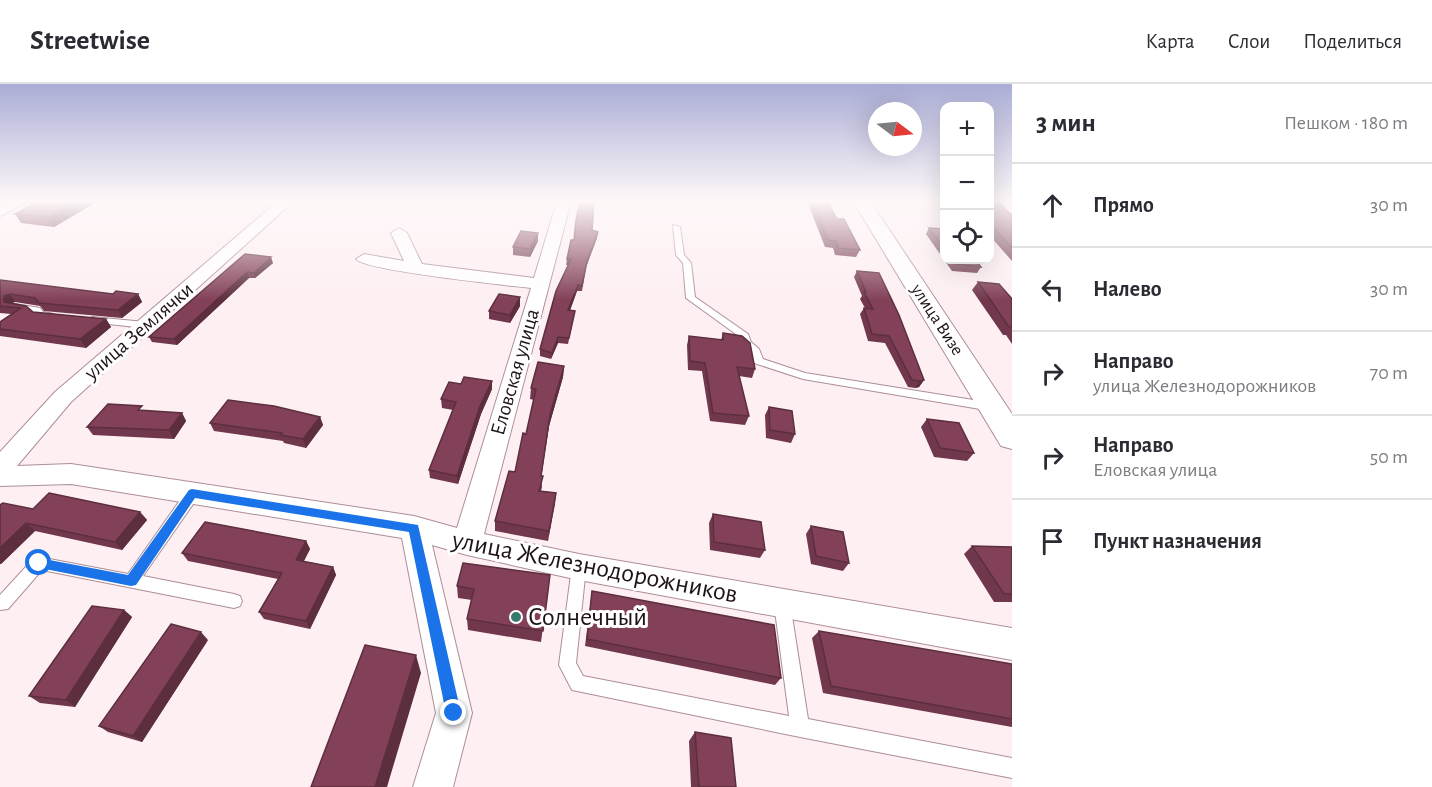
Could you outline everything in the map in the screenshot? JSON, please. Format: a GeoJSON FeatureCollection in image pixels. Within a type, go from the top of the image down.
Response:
{"type":"FeatureCollection","features":[{"type":"Feature","properties":{"kind":"street","name":"улица Землячки"},"geometry":{"type":"LineString","coordinates":[[0,469],[63,397],[249,234]]}},
{"type":"Feature","properties":{"kind":"street"},"geometry":{"type":"LineString","coordinates":[[399,234],[416,268]]}},
{"type":"Feature","properties":{"kind":"street","name":"Еловская улица"},"geometry":{"type":"LineString","coordinates":[[467,543],[555,234]]}},
{"type":"Feature","properties":{"kind":"street","name":"улица Визе"},"geometry":{"type":"LineString","coordinates":[[882,234],[1012,438]]}},
{"type":"Feature","properties":{"kind":"street"},"geometry":{"type":"LineString","coordinates":[[364,259],[540,284]]}},
{"type":"Feature","properties":{"kind":"street","name":"улица Железнодорожников"},"geometry":{"type":"LineString","coordinates":[[0,476],[71,474],[414,528],[467,543],[579,567],[1012,644]]}},
{"type":"Feature","properties":{"kind":"street"},"geometry":{"type":"LineString","coordinates":[[414,528],[454,713],[433,787]]}},
{"type":"Feature","properties":{"kind":"lane"},"geometry":{"type":"LineString","coordinates":[[677,234],[680,255],[687,263],[691,298],[745,336],[746,343],[754,349],[758,361],[803,376],[992,407]]}},
{"type":"Feature","properties":{"kind":"lane"},"geometry":{"type":"LineString","coordinates":[[15,307],[37,310],[39,315],[63,317]]}},
{"type":"Feature","properties":{"kind":"lane"},"geometry":{"type":"LineString","coordinates":[[86,320],[145,325]]}},
{"type":"Feature","properties":{"kind":"lane"},"geometry":{"type":"LineString","coordinates":[[131,581],[192,493]]}},
{"type":"Feature","properties":{"kind":"lane"},"geometry":{"type":"LineString","coordinates":[[1,605],[39,563],[234,601]]}},
{"type":"Feature","properties":{"kind":"lane"},"geometry":{"type":"LineString","coordinates":[[579,567],[567,665],[579,684],[1012,768]]}},
{"type":"Feature","properties":{"kind":"lane"},"geometry":{"type":"LineString","coordinates":[[782,603],[801,728]]}},
{"type":"Feature","properties":{"kind":"building"},"geometry":{"type":"Polygon","coordinates":[[[520,234],[538,234],[530,249],[513,247],[520,234]]]}},
{"type":"Feature","properties":{"kind":"building"},"geometry":{"type":"Polygon","coordinates":[[[575,234],[597,234],[587,261],[582,286],[578,285],[568,310],[575,311],[569,338],[558,337],[552,353],[540,349],[556,291],[571,259],[567,259],[571,240],[574,240],[575,234]]]}},
{"type":"Feature","properties":{"kind":"building"},"geometry":{"type":"Polygon","coordinates":[[[825,234],[852,234],[860,250],[838,248],[836,241],[828,240],[825,234]]]}},
{"type":"Feature","properties":{"kind":"building"},"geometry":{"type":"Polygon","coordinates":[[[933,234],[940,234],[940,242],[933,234]]]}},
{"type":"Feature","properties":{"kind":"building"},"geometry":{"type":"Polygon","coordinates":[[[999,234],[1012,234],[1012,248],[999,234]]]}},
{"type":"Feature","properties":{"kind":"building"},"geometry":{"type":"Polygon","coordinates":[[[245,254],[271,257],[254,273],[247,272],[174,339],[149,337],[245,254]]]}},
{"type":"Feature","properties":{"kind":"building"},"geometry":{"type":"Polygon","coordinates":[[[956,264],[979,264],[981,267],[956,264]]]}},
{"type":"Feature","properties":{"kind":"building"},"geometry":{"type":"Polygon","coordinates":[[[857,271],[879,273],[899,315],[924,380],[912,380],[889,336],[872,334],[864,308],[873,309],[857,271]]]}},
{"type":"Feature","properties":{"kind":"building"},"geometry":{"type":"Polygon","coordinates":[[[0,280],[113,294],[116,291],[138,294],[118,310],[39,303],[35,298],[10,294],[4,296],[4,302],[26,306],[33,312],[106,319],[80,339],[0,329],[0,322],[21,308],[0,306],[0,280]]]}},
{"type":"Feature","properties":{"kind":"building"},"geometry":{"type":"Polygon","coordinates":[[[978,282],[999,284],[1012,299],[1012,327],[1009,327],[978,282]]]}},
{"type":"Feature","properties":{"kind":"building"},"geometry":{"type":"Polygon","coordinates":[[[499,294],[520,297],[510,315],[489,311],[499,294]]]}},
{"type":"Feature","properties":{"kind":"building"},"geometry":{"type":"Polygon","coordinates":[[[723,333],[742,336],[750,343],[755,369],[737,367],[749,416],[713,413],[705,363],[690,361],[689,336],[723,340],[723,333]]]}},
{"type":"Feature","properties":{"kind":"building"},"geometry":{"type":"Polygon","coordinates":[[[538,362],[564,366],[550,415],[541,476],[543,476],[539,491],[556,493],[549,531],[495,521],[509,471],[515,472],[523,433],[526,434],[536,389],[531,388],[538,362]]]}},
{"type":"Feature","properties":{"kind":"building"},"geometry":{"type":"Polygon","coordinates":[[[464,377],[492,381],[480,406],[457,476],[429,470],[456,402],[441,399],[449,382],[461,384],[464,377]]]}},
{"type":"Feature","properties":{"kind":"building"},"geometry":{"type":"Polygon","coordinates":[[[228,400],[274,406],[320,417],[303,439],[280,435],[282,433],[210,423],[228,400]]]}},
{"type":"Feature","properties":{"kind":"building"},"geometry":{"type":"Polygon","coordinates":[[[108,404],[142,406],[138,410],[182,413],[169,430],[87,427],[108,404]]]}},
{"type":"Feature","properties":{"kind":"building"},"geometry":{"type":"Polygon","coordinates":[[[769,407],[792,411],[795,434],[770,430],[769,407]]]}},
{"type":"Feature","properties":{"kind":"building"},"geometry":{"type":"Polygon","coordinates":[[[927,419],[959,423],[974,453],[940,448],[927,419]]]}},
{"type":"Feature","properties":{"kind":"building"},"geometry":{"type":"Polygon","coordinates":[[[49,493],[140,512],[115,542],[26,523],[0,548],[0,505],[3,503],[33,509],[49,493]]]}},
{"type":"Feature","properties":{"kind":"building"},"geometry":{"type":"Polygon","coordinates":[[[713,514],[761,522],[765,550],[714,542],[713,514]]]}},
{"type":"Feature","properties":{"kind":"building"},"geometry":{"type":"Polygon","coordinates":[[[205,522],[306,541],[296,560],[333,567],[306,621],[259,612],[282,573],[182,553],[205,522]]]}},
{"type":"Feature","properties":{"kind":"building"},"geometry":{"type":"Polygon","coordinates":[[[811,526],[843,532],[849,563],[816,556],[811,526]]]}},
{"type":"Feature","properties":{"kind":"building"},"geometry":{"type":"Polygon","coordinates":[[[972,546],[1012,547],[1012,594],[1004,594],[972,546]]]}},
{"type":"Feature","properties":{"kind":"building"},"geometry":{"type":"Polygon","coordinates":[[[463,563],[550,575],[543,631],[467,619],[474,589],[457,586],[463,563]]]}},
{"type":"Feature","properties":{"kind":"building"},"geometry":{"type":"Polygon","coordinates":[[[592,591],[774,625],[781,678],[587,639],[592,591]]]}},
{"type":"Feature","properties":{"kind":"building"},"geometry":{"type":"Polygon","coordinates":[[[92,606],[124,610],[66,700],[29,696],[92,606]]]}},
{"type":"Feature","properties":{"kind":"building"},"geometry":{"type":"Polygon","coordinates":[[[171,624],[201,632],[133,736],[99,726],[171,624]]]}},
{"type":"Feature","properties":{"kind":"building"},"geometry":{"type":"Polygon","coordinates":[[[819,631],[1012,664],[1012,719],[831,686],[819,631]]]}},
{"type":"Feature","properties":{"kind":"building"},"geometry":{"type":"Polygon","coordinates":[[[365,645],[416,655],[375,787],[311,787],[365,645]]]}},
{"type":"Feature","properties":{"kind":"building"},"geometry":{"type":"Polygon","coordinates":[[[695,732],[731,738],[736,787],[699,787],[695,732]]]}},
{"type":"Feature","properties":{"kind":"place","name":"Солнечный"},"geometry":{"type":"Point","coordinates":[516,617]}},
{"type":"Feature","properties":{"kind":"route"},"geometry":{"type":"LineString","coordinates":[[39,563],[131,581],[192,493],[414,528],[454,713]]}}]}
